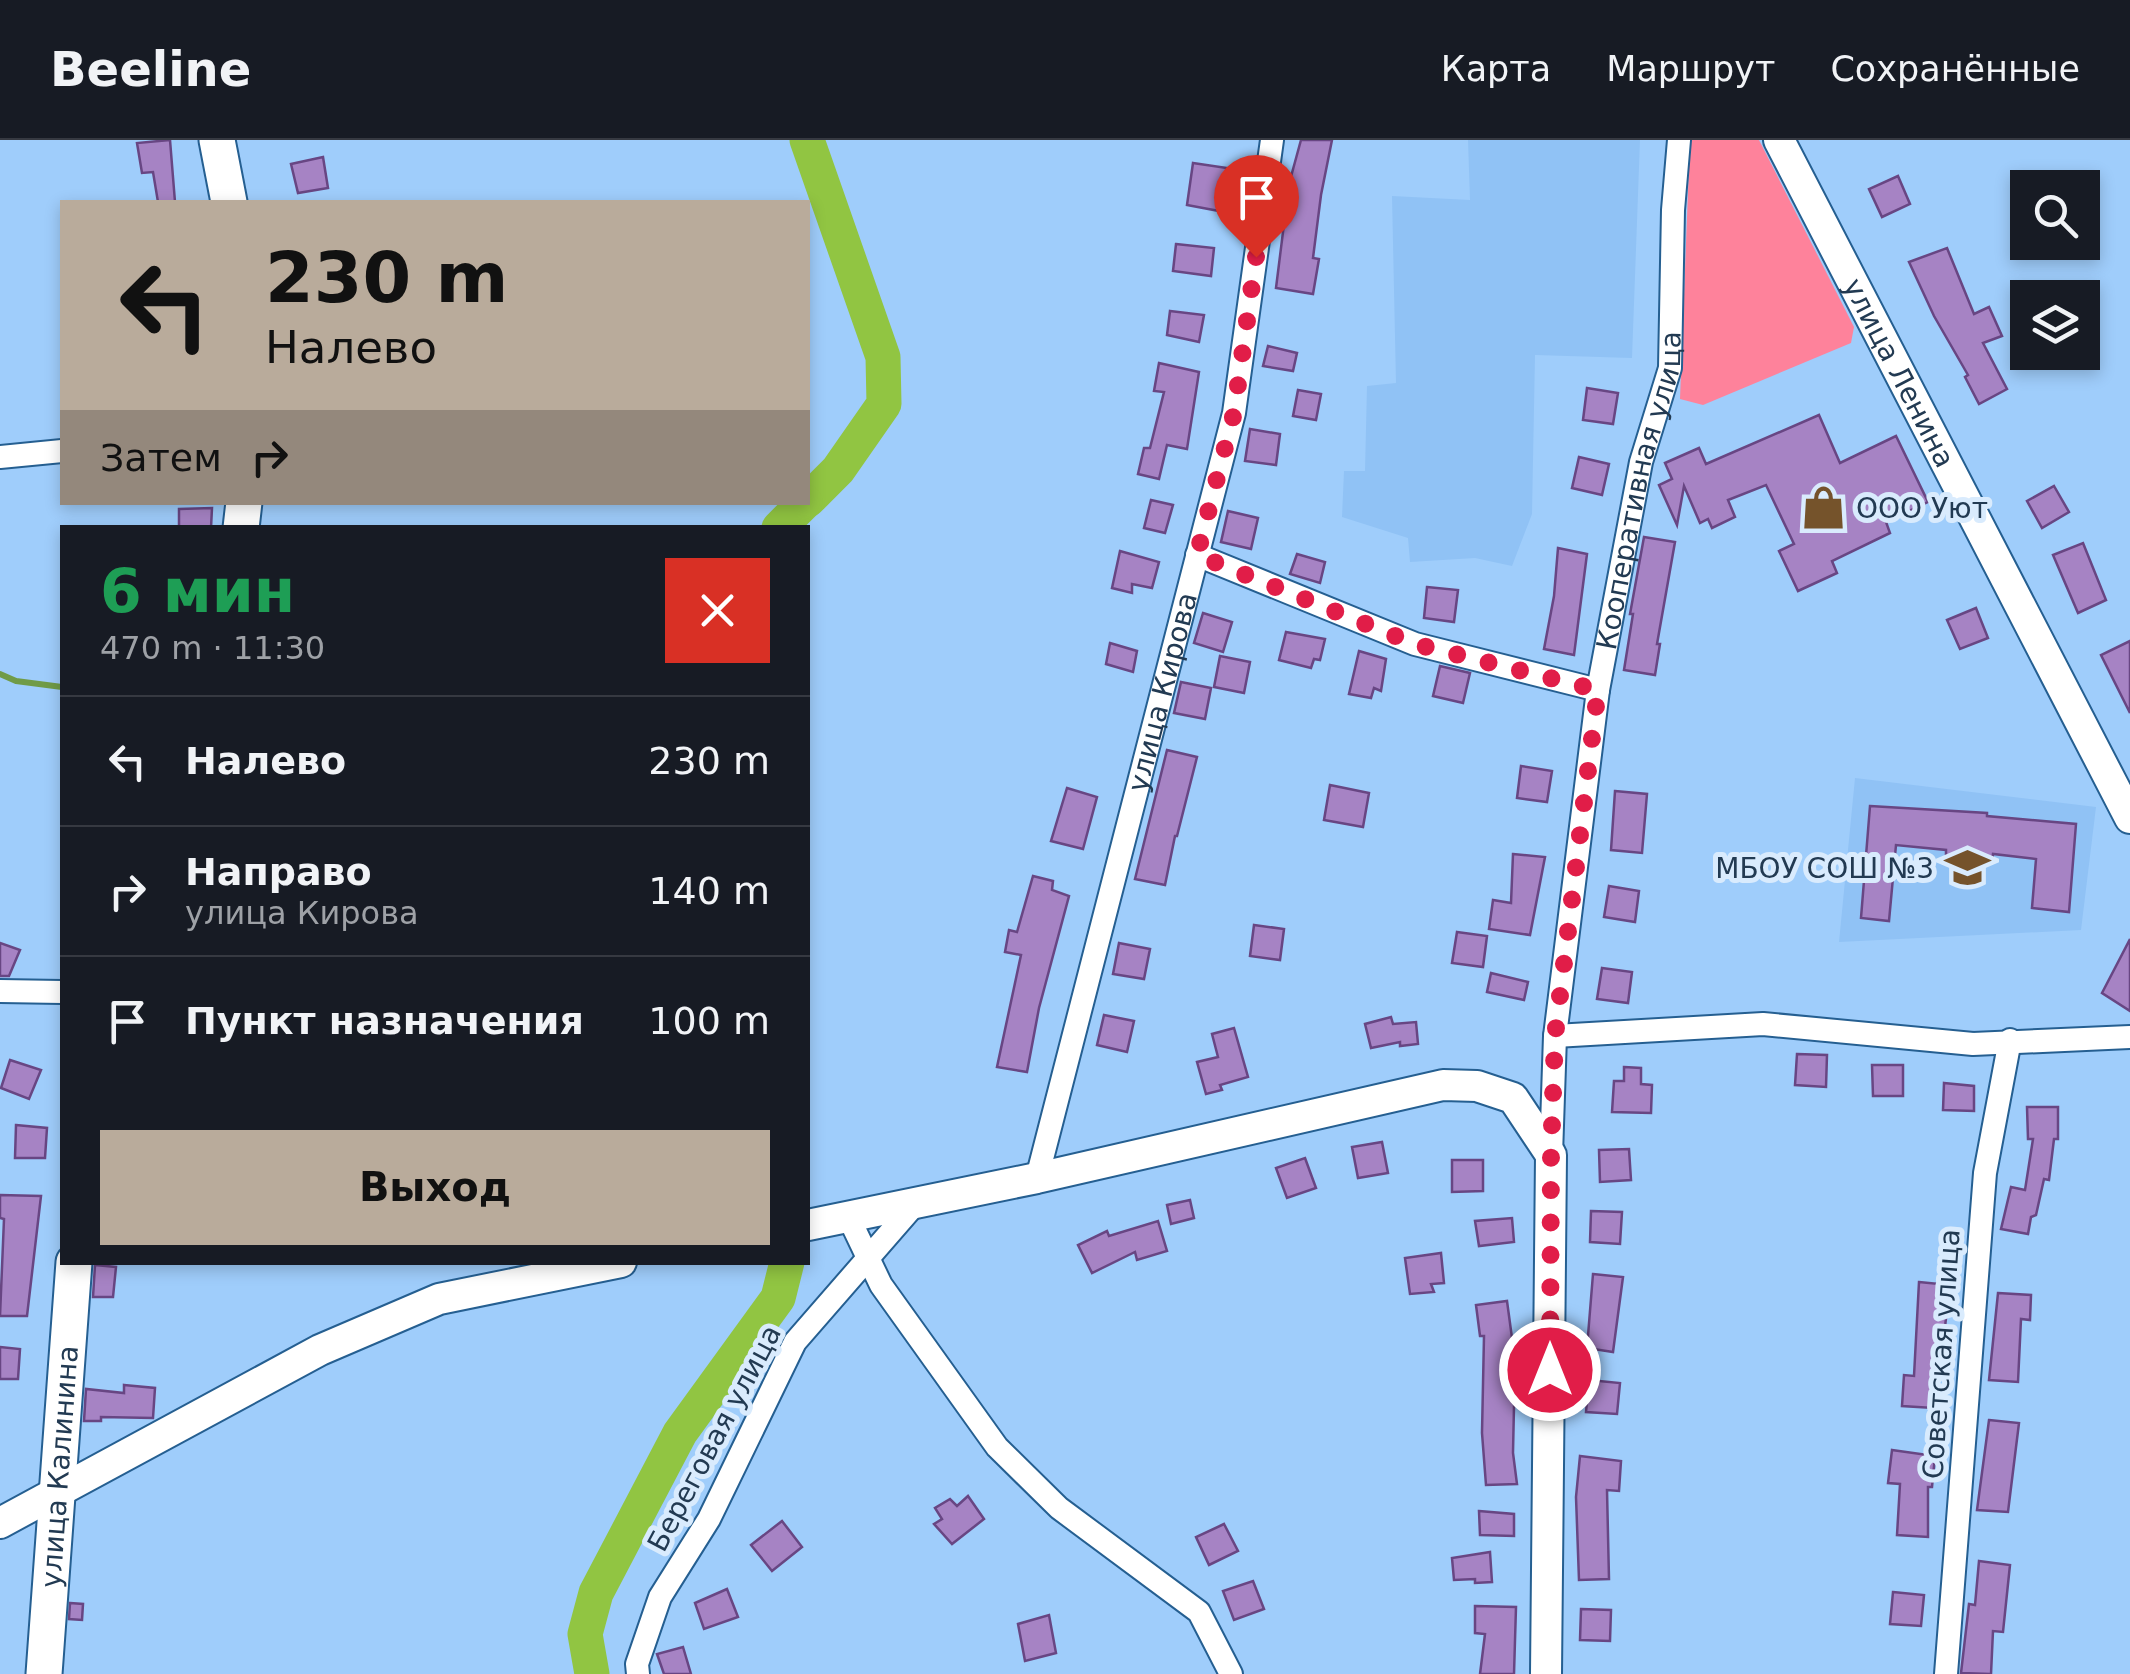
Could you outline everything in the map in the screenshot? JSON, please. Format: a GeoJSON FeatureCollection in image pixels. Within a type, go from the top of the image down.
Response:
{"type":"FeatureCollection","features":[{"type":"Feature","properties":{"kind":"main road"},"geometry":{"type":"LineString","coordinates":[[216,140],[229,200]]}},
{"type":"Feature","properties":{"kind":"main road","name":"улица Калинина"},"geometry":{"type":"LineString","coordinates":[[44,1674],[74,1265]]}},
{"type":"Feature","properties":{"kind":"street","name":"улица Кирова"},"geometry":{"type":"LineString","coordinates":[[1037,1178],[1234,413],[1272,140]]}},
{"type":"Feature","properties":{"kind":"street","name":"Кооперативная улица"},"geometry":{"type":"LineString","coordinates":[[1546,1674],[1555,1036],[1598,690],[1642,462],[1670,368],[1679,140]]}},
{"type":"Feature","properties":{"kind":"street","name":"улица Ленина"},"geometry":{"type":"LineString","coordinates":[[1779,140],[2130,818]]}},
{"type":"Feature","properties":{"kind":"street"},"geometry":{"type":"LineString","coordinates":[[0,457],[60,451]]}},
{"type":"Feature","properties":{"kind":"street"},"geometry":{"type":"LineString","coordinates":[[1197,555],[1415,644],[1598,690]]}},
{"type":"Feature","properties":{"kind":"street"},"geometry":{"type":"LineString","coordinates":[[0,991],[60,992]]}},
{"type":"Feature","properties":{"kind":"street"},"geometry":{"type":"LineString","coordinates":[[1555,1036],[1764,1024],[1973,1044],[2130,1036]]}},
{"type":"Feature","properties":{"kind":"street","name":"Советская улица"},"geometry":{"type":"LineString","coordinates":[[1946,1674],[1985,1172],[2010,1040]]}},
{"type":"Feature","properties":{"kind":"street"},"geometry":{"type":"LineString","coordinates":[[810,1225],[1037,1178],[1443,1085],[1477,1086],[1513,1098],[1551,1155]]}},
{"type":"Feature","properties":{"kind":"street","name":"Береговая улица"},"geometry":{"type":"LineString","coordinates":[[638,1674],[637,1664],[660,1597],[709,1519],[795,1342],[916,1203]]}},
{"type":"Feature","properties":{"kind":"street"},"geometry":{"type":"LineString","coordinates":[[843,1218],[881,1285],[997,1447],[1059,1508],[1199,1612],[1231,1674]]}},
{"type":"Feature","properties":{"kind":"street"},"geometry":{"type":"LineString","coordinates":[[0,1523],[320,1350],[439,1299],[606,1265]]}},
{"type":"Feature","properties":{"kind":"shaded area"},"geometry":{"type":"Polygon","coordinates":[[[1468,140],[1640,140],[1632,358],[1535,355],[1532,514],[1512,566],[1475,558],[1410,562],[1408,538],[1342,517],[1344,471],[1365,471],[1367,386],[1396,383],[1392,196],[1470,200],[1468,140]]]}},
{"type":"Feature","properties":{"kind":"shaded area"},"geometry":{"type":"Polygon","coordinates":[[[1690,140],[1759,140],[1854,327],[1851,343],[1703,405],[1680,399],[1690,140]]]}},
{"type":"Feature","properties":{"kind":"shaded area","name":"МБОУ СОШ №3"},"geometry":{"type":"Polygon","coordinates":[[[1855,778],[2096,807],[2081,930],[1839,942],[1855,778]]]}},
{"type":"Feature","properties":{"kind":"building"},"geometry":{"type":"Polygon","coordinates":[[[170,140],[175,200],[158,200],[153,172],[142,173],[137,143],[170,140]]]}},
{"type":"Feature","properties":{"kind":"building"},"geometry":{"type":"Polygon","coordinates":[[[1301,140],[1332,140],[1313,258],[1319,259],[1313,294],[1276,288],[1289,184],[1301,140]]]}},
{"type":"Feature","properties":{"kind":"building"},"geometry":{"type":"Polygon","coordinates":[[[323,157],[328,188],[298,193],[291,164],[323,157]]]}},
{"type":"Feature","properties":{"kind":"building"},"geometry":{"type":"Polygon","coordinates":[[[1193,163],[1227,168],[1219,211],[1187,205],[1193,163]]]}},
{"type":"Feature","properties":{"kind":"building"},"geometry":{"type":"Polygon","coordinates":[[[1898,176],[1910,204],[1882,217],[1869,189],[1898,176]]]}},
{"type":"Feature","properties":{"kind":"building"},"geometry":{"type":"Polygon","coordinates":[[[1176,244],[1214,248],[1211,276],[1173,271],[1176,244]]]}},
{"type":"Feature","properties":{"kind":"building"},"geometry":{"type":"Polygon","coordinates":[[[1947,248],[1974,314],[1989,307],[2002,336],[1983,343],[2007,389],[1979,404],[1909,262],[1947,248]]]}},
{"type":"Feature","properties":{"kind":"building"},"geometry":{"type":"Polygon","coordinates":[[[1170,311],[1204,315],[1199,342],[1167,335],[1170,311]]]}},
{"type":"Feature","properties":{"kind":"building"},"geometry":{"type":"Polygon","coordinates":[[[1268,346],[1297,353],[1293,371],[1263,366],[1268,346]]]}},
{"type":"Feature","properties":{"kind":"building"},"geometry":{"type":"Polygon","coordinates":[[[1159,363],[1199,372],[1187,449],[1167,445],[1159,479],[1138,474],[1144,448],[1150,448],[1164,392],[1154,391],[1159,363]]]}},
{"type":"Feature","properties":{"kind":"building"},"geometry":{"type":"Polygon","coordinates":[[[1587,388],[1618,393],[1613,424],[1583,420],[1587,388]]]}},
{"type":"Feature","properties":{"kind":"building"},"geometry":{"type":"Polygon","coordinates":[[[1298,390],[1321,394],[1316,420],[1293,416],[1298,390]]]}},
{"type":"Feature","properties":{"kind":"building"},"geometry":{"type":"Polygon","coordinates":[[[1819,415],[1840,463],[1896,436],[1928,502],[1886,522],[1890,533],[1832,561],[1837,573],[1798,591],[1779,551],[1794,544],[1766,485],[1728,500],[1735,517],[1712,528],[1708,519],[1700,523],[1684,486],[1677,525],[1659,485],[1672,479],[1665,463],[1699,448],[1706,464],[1819,415]]]}},
{"type":"Feature","properties":{"kind":"building"},"geometry":{"type":"Polygon","coordinates":[[[1250,429],[1280,434],[1276,465],[1245,461],[1250,429]]]}},
{"type":"Feature","properties":{"kind":"building"},"geometry":{"type":"Polygon","coordinates":[[[1579,457],[1609,464],[1602,495],[1572,488],[1579,457]]]}},
{"type":"Feature","properties":{"kind":"building"},"geometry":{"type":"Polygon","coordinates":[[[2054,486],[2069,512],[2042,528],[2027,501],[2054,486]]]}},
{"type":"Feature","properties":{"kind":"building"},"geometry":{"type":"Polygon","coordinates":[[[1151,500],[1173,505],[1165,533],[1144,528],[1151,500]]]}},
{"type":"Feature","properties":{"kind":"building"},"geometry":{"type":"Polygon","coordinates":[[[212,508],[211,525],[179,525],[179,509],[212,508]]]}},
{"type":"Feature","properties":{"kind":"building"},"geometry":{"type":"Polygon","coordinates":[[[1228,511],[1258,518],[1251,549],[1221,542],[1228,511]]]}},
{"type":"Feature","properties":{"kind":"building"},"geometry":{"type":"Polygon","coordinates":[[[1644,537],[1675,542],[1655,675],[1624,670],[1644,537]]]}},
{"type":"Feature","properties":{"kind":"building"},"geometry":{"type":"Polygon","coordinates":[[[2083,543],[2106,600],[2078,613],[2053,555],[2083,543]]]}},
{"type":"Feature","properties":{"kind":"building"},"geometry":{"type":"Polygon","coordinates":[[[1558,548],[1587,554],[1574,655],[1544,649],[1558,548]]]}},
{"type":"Feature","properties":{"kind":"building"},"geometry":{"type":"Polygon","coordinates":[[[1120,551],[1159,562],[1152,588],[1132,584],[1132,593],[1112,588],[1120,551]]]}},
{"type":"Feature","properties":{"kind":"building"},"geometry":{"type":"Polygon","coordinates":[[[1297,554],[1325,562],[1320,583],[1290,574],[1297,554]]]}},
{"type":"Feature","properties":{"kind":"building"},"geometry":{"type":"Polygon","coordinates":[[[1427,587],[1458,590],[1454,622],[1424,618],[1427,587]]]}},
{"type":"Feature","properties":{"kind":"building"},"geometry":{"type":"Polygon","coordinates":[[[1976,608],[1988,638],[1960,649],[1947,620],[1976,608]]]}},
{"type":"Feature","properties":{"kind":"building"},"geometry":{"type":"Polygon","coordinates":[[[1203,613],[1232,622],[1223,652],[1194,643],[1203,613]]]}},
{"type":"Feature","properties":{"kind":"building"},"geometry":{"type":"Polygon","coordinates":[[[1286,632],[1325,639],[1320,660],[1314,659],[1311,668],[1279,660],[1286,632]]]}},
{"type":"Feature","properties":{"kind":"building"},"geometry":{"type":"Polygon","coordinates":[[[2130,641],[2130,713],[2101,655],[2130,641]]]}},
{"type":"Feature","properties":{"kind":"building"},"geometry":{"type":"Polygon","coordinates":[[[1110,643],[1137,651],[1133,672],[1106,664],[1110,643]]]}},
{"type":"Feature","properties":{"kind":"building"},"geometry":{"type":"Polygon","coordinates":[[[1359,651],[1386,659],[1381,691],[1374,688],[1371,698],[1349,694],[1359,651]]]}},
{"type":"Feature","properties":{"kind":"building"},"geometry":{"type":"Polygon","coordinates":[[[1220,656],[1250,662],[1244,693],[1214,687],[1220,656]]]}},
{"type":"Feature","properties":{"kind":"building"},"geometry":{"type":"Polygon","coordinates":[[[1440,666],[1470,673],[1463,703],[1433,696],[1440,666]]]}},
{"type":"Feature","properties":{"kind":"building"},"geometry":{"type":"Polygon","coordinates":[[[1181,682],[1211,688],[1205,719],[1174,713],[1181,682]]]}},
{"type":"Feature","properties":{"kind":"building"},"geometry":{"type":"Polygon","coordinates":[[[1167,750],[1197,757],[1165,885],[1135,879],[1167,750]]]}},
{"type":"Feature","properties":{"kind":"building"},"geometry":{"type":"Polygon","coordinates":[[[1521,766],[1552,771],[1547,802],[1517,798],[1521,766]]]}},
{"type":"Feature","properties":{"kind":"building"},"geometry":{"type":"Polygon","coordinates":[[[1330,785],[1369,793],[1363,827],[1324,820],[1330,785]]]}},
{"type":"Feature","properties":{"kind":"building"},"geometry":{"type":"Polygon","coordinates":[[[1067,788],[1097,797],[1083,849],[1051,841],[1067,788]]]}},
{"type":"Feature","properties":{"kind":"building"},"geometry":{"type":"Polygon","coordinates":[[[1615,791],[1647,794],[1642,853],[1611,850],[1615,791]]]}},
{"type":"Feature","properties":{"kind":"building"},"geometry":{"type":"Polygon","coordinates":[[[1870,806],[1987,813],[2076,824],[2069,912],[2032,908],[2036,859],[1993,854],[1992,861],[1946,857],[1946,850],[1896,845],[1889,921],[1861,918],[1870,806]]]}},
{"type":"Feature","properties":{"kind":"building"},"geometry":{"type":"Polygon","coordinates":[[[1513,854],[1545,857],[1530,935],[1489,929],[1493,900],[1511,903],[1513,854]]]}},
{"type":"Feature","properties":{"kind":"building"},"geometry":{"type":"Polygon","coordinates":[[[1033,876],[1053,881],[1052,890],[1069,896],[1039,1008],[1027,1072],[997,1067],[1021,955],[1005,952],[1009,930],[1017,932],[1033,876]]]}},
{"type":"Feature","properties":{"kind":"building"},"geometry":{"type":"Polygon","coordinates":[[[1609,886],[1639,891],[1635,922],[1604,917],[1609,886]]]}},
{"type":"Feature","properties":{"kind":"building"},"geometry":{"type":"Polygon","coordinates":[[[1254,925],[1284,929],[1280,960],[1250,956],[1254,925]]]}},
{"type":"Feature","properties":{"kind":"building"},"geometry":{"type":"Polygon","coordinates":[[[1457,932],[1487,936],[1483,967],[1452,963],[1457,932]]]}},
{"type":"Feature","properties":{"kind":"building"},"geometry":{"type":"Polygon","coordinates":[[[2130,939],[2130,1011],[2102,993],[2130,939]]]}},
{"type":"Feature","properties":{"kind":"building"},"geometry":{"type":"Polygon","coordinates":[[[0,943],[20,950],[9,976],[0,976],[0,943]]]}},
{"type":"Feature","properties":{"kind":"building"},"geometry":{"type":"Polygon","coordinates":[[[1119,943],[1150,949],[1144,979],[1113,974],[1119,943]]]}},
{"type":"Feature","properties":{"kind":"building"},"geometry":{"type":"Polygon","coordinates":[[[1602,968],[1632,972],[1628,1003],[1597,999],[1602,968]]]}},
{"type":"Feature","properties":{"kind":"building"},"geometry":{"type":"Polygon","coordinates":[[[1491,973],[1528,982],[1524,1000],[1487,992],[1491,973]]]}},
{"type":"Feature","properties":{"kind":"building"},"geometry":{"type":"Polygon","coordinates":[[[1104,1015],[1134,1021],[1127,1052],[1097,1045],[1104,1015]]]}},
{"type":"Feature","properties":{"kind":"building"},"geometry":{"type":"Polygon","coordinates":[[[1391,1017],[1393,1024],[1416,1022],[1418,1044],[1400,1046],[1400,1042],[1371,1048],[1365,1024],[1391,1017]]]}},
{"type":"Feature","properties":{"kind":"building"},"geometry":{"type":"Polygon","coordinates":[[[1234,1028],[1248,1077],[1220,1085],[1222,1090],[1206,1094],[1197,1062],[1218,1057],[1212,1034],[1234,1028]]]}},
{"type":"Feature","properties":{"kind":"building"},"geometry":{"type":"Polygon","coordinates":[[[1797,1054],[1827,1055],[1826,1087],[1795,1085],[1797,1054]]]}},
{"type":"Feature","properties":{"kind":"building"},"geometry":{"type":"Polygon","coordinates":[[[10,1060],[41,1070],[29,1099],[1,1088],[10,1060]]]}},
{"type":"Feature","properties":{"kind":"building"},"geometry":{"type":"Polygon","coordinates":[[[1872,1065],[1903,1065],[1903,1096],[1873,1096],[1872,1065]]]}},
{"type":"Feature","properties":{"kind":"building"},"geometry":{"type":"Polygon","coordinates":[[[1624,1067],[1641,1068],[1641,1084],[1652,1085],[1651,1113],[1612,1112],[1614,1081],[1624,1081],[1624,1067]]]}},
{"type":"Feature","properties":{"kind":"building"},"geometry":{"type":"Polygon","coordinates":[[[1944,1083],[1974,1086],[1974,1111],[1943,1110],[1944,1083]]]}},
{"type":"Feature","properties":{"kind":"building"},"geometry":{"type":"Polygon","coordinates":[[[2027,1107],[2058,1107],[2058,1139],[2054,1139],[2049,1180],[2044,1179],[2028,1234],[2001,1229],[2011,1187],[2025,1190],[2033,1139],[2028,1139],[2027,1107]]]}},
{"type":"Feature","properties":{"kind":"building"},"geometry":{"type":"Polygon","coordinates":[[[16,1125],[47,1128],[45,1158],[15,1158],[16,1125]]]}},
{"type":"Feature","properties":{"kind":"building"},"geometry":{"type":"Polygon","coordinates":[[[1382,1142],[1388,1173],[1358,1178],[1352,1147],[1382,1142]]]}},
{"type":"Feature","properties":{"kind":"building"},"geometry":{"type":"Polygon","coordinates":[[[1629,1149],[1631,1180],[1600,1182],[1599,1150],[1629,1149]]]}},
{"type":"Feature","properties":{"kind":"building"},"geometry":{"type":"Polygon","coordinates":[[[1305,1158],[1316,1188],[1287,1198],[1276,1168],[1305,1158]]]}},
{"type":"Feature","properties":{"kind":"building"},"geometry":{"type":"Polygon","coordinates":[[[1452,1160],[1483,1160],[1483,1191],[1452,1192],[1452,1160]]]}},
{"type":"Feature","properties":{"kind":"building"},"geometry":{"type":"Polygon","coordinates":[[[0,1195],[41,1196],[27,1316],[0,1316],[4,1219],[0,1218],[0,1195]]]}},
{"type":"Feature","properties":{"kind":"building"},"geometry":{"type":"Polygon","coordinates":[[[1190,1200],[1194,1218],[1171,1224],[1167,1205],[1190,1200]]]}},
{"type":"Feature","properties":{"kind":"building"},"geometry":{"type":"Polygon","coordinates":[[[1591,1211],[1622,1212],[1620,1244],[1590,1242],[1591,1211]]]}},
{"type":"Feature","properties":{"kind":"building"},"geometry":{"type":"Polygon","coordinates":[[[1512,1218],[1514,1242],[1479,1246],[1475,1221],[1512,1218]]]}},
{"type":"Feature","properties":{"kind":"building"},"geometry":{"type":"Polygon","coordinates":[[[1158,1221],[1167,1251],[1137,1260],[1135,1252],[1092,1273],[1078,1245],[1107,1231],[1109,1236],[1158,1221]]]}},
{"type":"Feature","properties":{"kind":"building"},"geometry":{"type":"Polygon","coordinates":[[[1441,1253],[1444,1283],[1431,1284],[1434,1292],[1410,1294],[1405,1258],[1441,1253]]]}},
{"type":"Feature","properties":{"kind":"building"},"geometry":{"type":"Polygon","coordinates":[[[95,1265],[116,1267],[113,1297],[93,1297],[95,1265]]]}},
{"type":"Feature","properties":{"kind":"building"},"geometry":{"type":"Polygon","coordinates":[[[1593,1274],[1623,1277],[1613,1352],[1587,1348],[1593,1274]]]}},
{"type":"Feature","properties":{"kind":"building"},"geometry":{"type":"Polygon","coordinates":[[[1919,1282],[1950,1285],[1944,1335],[1948,1335],[1946,1367],[1936,1366],[1933,1408],[1902,1406],[1904,1375],[1914,1376],[1919,1282]]]}},
{"type":"Feature","properties":{"kind":"building"},"geometry":{"type":"Polygon","coordinates":[[[1998,1293],[2031,1295],[2030,1320],[2021,1319],[2018,1382],[1989,1380],[1998,1293]]]}},
{"type":"Feature","properties":{"kind":"building"},"geometry":{"type":"Polygon","coordinates":[[[1507,1301],[1515,1360],[1513,1453],[1517,1484],[1486,1485],[1482,1433],[1484,1336],[1480,1336],[1476,1305],[1507,1301]]]}},
{"type":"Feature","properties":{"kind":"building"},"geometry":{"type":"Polygon","coordinates":[[[0,1347],[20,1349],[18,1379],[0,1379],[0,1347]]]}},
{"type":"Feature","properties":{"kind":"building"},"geometry":{"type":"Polygon","coordinates":[[[1589,1380],[1620,1383],[1617,1414],[1586,1412],[1589,1380]]]}},
{"type":"Feature","properties":{"kind":"building"},"geometry":{"type":"Polygon","coordinates":[[[124,1385],[155,1388],[153,1418],[101,1417],[101,1421],[84,1421],[86,1389],[124,1393],[124,1385]]]}},
{"type":"Feature","properties":{"kind":"building"},"geometry":{"type":"Polygon","coordinates":[[[1989,1420],[2019,1423],[2008,1512],[1977,1510],[1989,1420]]]}},
{"type":"Feature","properties":{"kind":"building"},"geometry":{"type":"Polygon","coordinates":[[[1892,1450],[1935,1456],[1932,1487],[1928,1487],[1928,1537],[1897,1535],[1900,1484],[1888,1483],[1892,1450]]]}},
{"type":"Feature","properties":{"kind":"building"},"geometry":{"type":"Polygon","coordinates":[[[1580,1456],[1621,1461],[1619,1491],[1607,1490],[1609,1579],[1579,1580],[1576,1497],[1580,1456]]]}},
{"type":"Feature","properties":{"kind":"building"},"geometry":{"type":"Polygon","coordinates":[[[968,1496],[984,1519],[952,1544],[934,1524],[942,1519],[935,1508],[950,1499],[957,1506],[968,1496]]]}},
{"type":"Feature","properties":{"kind":"building"},"geometry":{"type":"Polygon","coordinates":[[[1479,1511],[1514,1514],[1514,1536],[1480,1535],[1479,1511]]]}},
{"type":"Feature","properties":{"kind":"building"},"geometry":{"type":"Polygon","coordinates":[[[782,1521],[802,1547],[772,1571],[751,1545],[782,1521]]]}},
{"type":"Feature","properties":{"kind":"building"},"geometry":{"type":"Polygon","coordinates":[[[1224,1524],[1238,1551],[1209,1565],[1196,1537],[1224,1524]]]}},
{"type":"Feature","properties":{"kind":"building"},"geometry":{"type":"Polygon","coordinates":[[[1490,1552],[1492,1582],[1454,1580],[1452,1558],[1490,1552]]]}},
{"type":"Feature","properties":{"kind":"building"},"geometry":{"type":"Polygon","coordinates":[[[1979,1561],[2010,1565],[2003,1632],[1993,1631],[1991,1674],[1961,1673],[1969,1604],[1975,1605],[1979,1561]]]}},
{"type":"Feature","properties":{"kind":"building"},"geometry":{"type":"Polygon","coordinates":[[[1253,1581],[1264,1609],[1234,1620],[1223,1591],[1253,1581]]]}},
{"type":"Feature","properties":{"kind":"building"},"geometry":{"type":"Polygon","coordinates":[[[727,1589],[738,1617],[704,1629],[695,1603],[727,1589]]]}},
{"type":"Feature","properties":{"kind":"building"},"geometry":{"type":"Polygon","coordinates":[[[1893,1592],[1924,1595],[1921,1626],[1890,1624],[1893,1592]]]}},
{"type":"Feature","properties":{"kind":"building"},"geometry":{"type":"Polygon","coordinates":[[[70,1603],[83,1604],[82,1620],[69,1619],[70,1603]]]}},
{"type":"Feature","properties":{"kind":"building"},"geometry":{"type":"Polygon","coordinates":[[[1475,1606],[1516,1607],[1514,1674],[1480,1674],[1485,1634],[1475,1633],[1475,1606]]]}},
{"type":"Feature","properties":{"kind":"building"},"geometry":{"type":"Polygon","coordinates":[[[1581,1609],[1611,1610],[1610,1641],[1580,1640],[1581,1609]]]}},
{"type":"Feature","properties":{"kind":"building"},"geometry":{"type":"Polygon","coordinates":[[[1049,1615],[1056,1653],[1025,1661],[1018,1624],[1049,1615]]]}},
{"type":"Feature","properties":{"kind":"building"},"geometry":{"type":"Polygon","coordinates":[[[683,1647],[691,1674],[664,1674],[657,1654],[683,1647]]]}},
{"type":"Feature","properties":{"kind":"waterway"},"geometry":{"type":"LineString","coordinates":[[807,140],[883,357],[884,404],[838,470],[810,498]]}},
{"type":"Feature","properties":{"kind":"waterway"},"geometry":{"type":"LineString","coordinates":[[782,525],[802,505]]}},
{"type":"Feature","properties":{"kind":"waterway"},"geometry":{"type":"LineString","coordinates":[[0,674],[16,681],[60,687]]}},
{"type":"Feature","properties":{"kind":"waterway"},"geometry":{"type":"LineString","coordinates":[[592,1674],[585,1634],[596,1593],[680,1433],[778,1298],[786,1265]]}},
{"type":"Feature","properties":{"kind":"place","name":"ООО Уют"},"geometry":{"type":"Point","coordinates":[1823,508]}},
{"type":"Feature","properties":{"kind":"place","name":"МБОУ СОШ №3"},"geometry":{"type":"Point","coordinates":[1967,868]}},
{"type":"Feature","properties":{"kind":"route"},"geometry":{"type":"LineString","coordinates":[[1256,257],[1234,413],[1197,555],[1415,644],[1598,690],[1555,1036],[1550,1370]]}}]}
